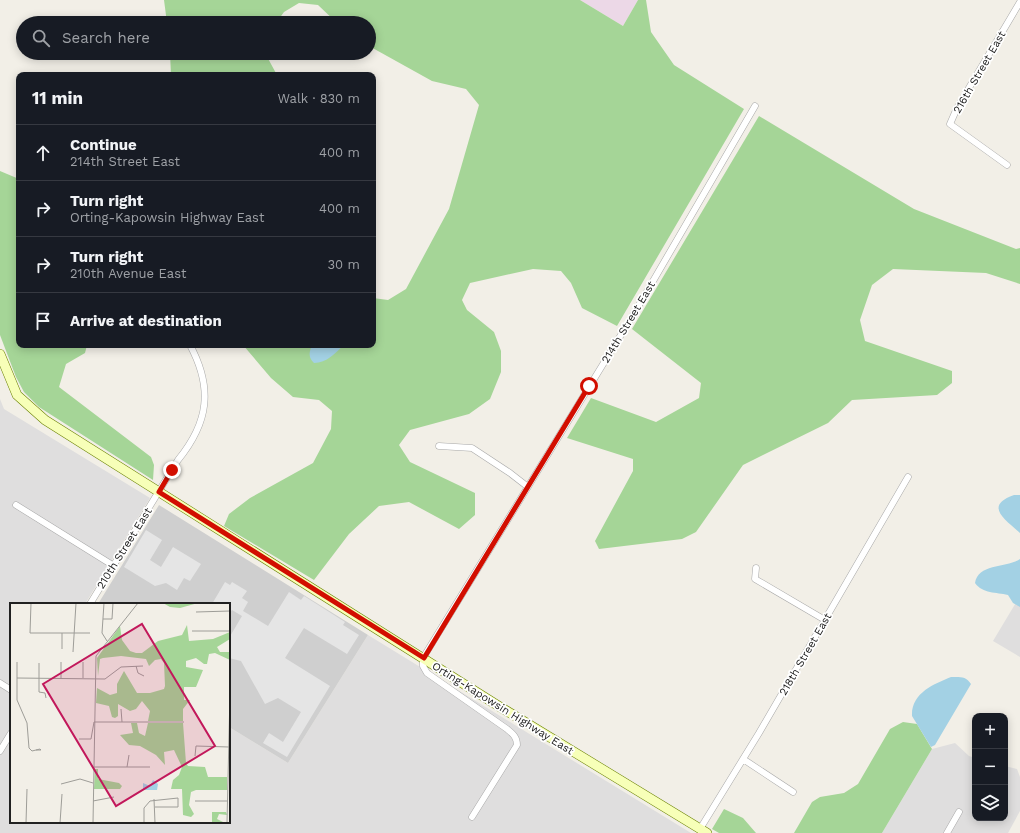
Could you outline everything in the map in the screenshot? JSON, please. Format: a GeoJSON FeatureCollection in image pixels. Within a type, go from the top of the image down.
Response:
{"type":"FeatureCollection","features":[{"type":"Feature","properties":{"kind":"main road","name":"Orting-Kapowsin Highway East"},"geometry":{"type":"LineString","coordinates":[[0,354],[13,388],[27,406],[45,420],[703,831]]}},
{"type":"Feature","properties":{"kind":"street","name":"216th Street East"},"geometry":{"type":"LineString","coordinates":[[1007,164],[950,124],[957,108],[1020,2]]}},
{"type":"Feature","properties":{"kind":"street","name":"214th Street East"},"geometry":{"type":"LineString","coordinates":[[424,658],[651,285],[755,106]]}},
{"type":"Feature","properties":{"kind":"street","name":"210th Street East"},"geometry":{"type":"LineString","coordinates":[[91,603],[178,460],[193,440],[204,414],[205,396],[203,374],[197,357],[192,348]]}},
{"type":"Feature","properties":{"kind":"street"},"geometry":{"type":"LineString","coordinates":[[439,446],[466,446],[472,448],[510,473],[528,487]]}},
{"type":"Feature","properties":{"kind":"street","name":"218th Street East"},"geometry":{"type":"LineString","coordinates":[[703,831],[743,759],[908,477]]}},
{"type":"Feature","properties":{"kind":"street"},"geometry":{"type":"LineString","coordinates":[[16,505],[114,566]]}},
{"type":"Feature","properties":{"kind":"street"},"geometry":{"type":"LineString","coordinates":[[756,568],[755,579],[825,620]]}},
{"type":"Feature","properties":{"kind":"street"},"geometry":{"type":"LineString","coordinates":[[424,658],[422,666],[427,673],[507,729],[517,740],[516,745],[472,817]]}},
{"type":"Feature","properties":{"kind":"street"},"geometry":{"type":"LineString","coordinates":[[0,683],[10,689]]}},
{"type":"Feature","properties":{"kind":"street"},"geometry":{"type":"LineString","coordinates":[[0,751],[10,735]]}},
{"type":"Feature","properties":{"kind":"street"},"geometry":{"type":"LineString","coordinates":[[743,759],[793,792]]}},
{"type":"Feature","properties":{"kind":"street"},"geometry":{"type":"LineString","coordinates":[[947,833],[960,812]]}},
{"type":"Feature","properties":{"kind":"shaded area"},"geometry":{"type":"Polygon","coordinates":[[[580,0],[638,0],[623,26],[580,0]]]}},
{"type":"Feature","properties":{"kind":"shaded area"},"geometry":{"type":"Polygon","coordinates":[[[0,399],[4,409],[150,498],[86,603],[10,603],[10,823],[230,823],[230,728],[288,763],[368,635],[691,833],[0,833],[0,399]]]}},
{"type":"Feature","properties":{"kind":"shaded area"},"geometry":{"type":"Polygon","coordinates":[[[159,505],[368,635],[288,763],[230,728],[230,603],[99,603],[159,505]]]}},
{"type":"Feature","properties":{"kind":"shaded area"},"geometry":{"type":"Polygon","coordinates":[[[146,530],[162,540],[150,560],[161,567],[173,547],[201,564],[190,581],[184,578],[177,590],[166,583],[155,586],[124,567],[146,530]]]}},
{"type":"Feature","properties":{"kind":"shaded area"},"geometry":{"type":"Polygon","coordinates":[[[225,582],[230,585],[232,582],[247,591],[242,598],[248,602],[243,611],[268,626],[289,592],[301,600],[304,596],[345,622],[343,625],[359,635],[347,654],[304,628],[285,658],[330,686],[287,757],[263,743],[269,733],[283,742],[301,712],[278,698],[265,704],[241,661],[230,658],[230,636],[242,616],[232,610],[230,612],[230,603],[213,603],[225,582]]]}},
{"type":"Feature","properties":{"kind":"shaded area"},"geometry":{"type":"Polygon","coordinates":[[[1020,596],[1020,657],[993,641],[1020,596]]]}},
{"type":"Feature","properties":{"kind":"shaded area"},"geometry":{"type":"Polygon","coordinates":[[[955,743],[972,757],[972,821],[1008,821],[1008,767],[1017,769],[1020,777],[1020,811],[1008,833],[882,833],[932,749],[955,743]]]}},
{"type":"Feature","properties":{"kind":"green space"},"geometry":{"type":"Polygon","coordinates":[[[164,0],[580,0],[623,26],[638,0],[646,0],[651,32],[674,65],[744,109],[617,326],[582,308],[571,283],[561,271],[533,269],[470,283],[462,300],[467,310],[494,332],[501,351],[501,372],[490,399],[469,414],[410,430],[399,445],[410,462],[475,493],[475,515],[459,529],[409,502],[379,506],[349,534],[314,580],[224,526],[229,514],[250,498],[313,463],[331,429],[332,411],[319,400],[293,397],[271,378],[246,348],[376,348],[376,298],[388,300],[406,289],[449,209],[479,105],[466,89],[432,81],[376,50],[376,16],[330,16],[318,5],[299,3],[284,12],[281,16],[166,16],[164,0]]]}},
{"type":"Feature","properties":{"kind":"green space"},"geometry":{"type":"Polygon","coordinates":[[[170,60],[269,60],[275,72],[171,72],[170,60]]]}},
{"type":"Feature","properties":{"kind":"green space"},"geometry":{"type":"Polygon","coordinates":[[[759,116],[914,209],[1016,249],[1020,248],[1020,284],[986,273],[893,269],[872,285],[860,320],[865,341],[952,371],[952,383],[937,395],[852,400],[828,423],[743,465],[696,532],[682,539],[599,549],[595,541],[633,471],[633,459],[567,438],[591,398],[656,422],[699,398],[701,383],[632,329],[759,116]]]}},
{"type":"Feature","properties":{"kind":"green space"},"geometry":{"type":"Polygon","coordinates":[[[0,171],[16,178],[16,348],[86,348],[85,353],[66,364],[59,387],[151,457],[154,465],[153,480],[39,407],[24,392],[16,377],[0,335],[0,171]]]}},
{"type":"Feature","properties":{"kind":"green space"},"geometry":{"type":"Polygon","coordinates":[[[903,722],[917,724],[932,749],[882,833],[794,833],[812,802],[820,797],[844,793],[858,784],[890,729],[903,722]]]}},
{"type":"Feature","properties":{"kind":"green space"},"geometry":{"type":"Polygon","coordinates":[[[724,809],[743,818],[756,833],[719,833],[712,829],[724,809]]]}},
{"type":"Feature","properties":{"kind":"water"},"geometry":{"type":"Polygon","coordinates":[[[311,348],[341,348],[327,359],[319,363],[314,363],[311,359],[311,348]]]}},
{"type":"Feature","properties":{"kind":"water"},"geometry":{"type":"Polygon","coordinates":[[[1014,495],[1020,495],[1020,533],[1004,518],[1000,513],[999,508],[1000,504],[1005,499],[1014,495]]]}},
{"type":"Feature","properties":{"kind":"water"},"geometry":{"type":"Polygon","coordinates":[[[1020,559],[1020,607],[1013,603],[1008,595],[986,591],[978,587],[975,583],[981,572],[1020,559]]]}},
{"type":"Feature","properties":{"kind":"water"},"geometry":{"type":"Polygon","coordinates":[[[951,677],[965,678],[971,684],[935,745],[931,747],[912,716],[915,701],[919,695],[931,686],[951,677]]]}},
{"type":"Feature","properties":{"kind":"route"},"geometry":{"type":"LineString","coordinates":[[172,470],[159,492],[383,634],[424,658],[589,386]]}}]}
